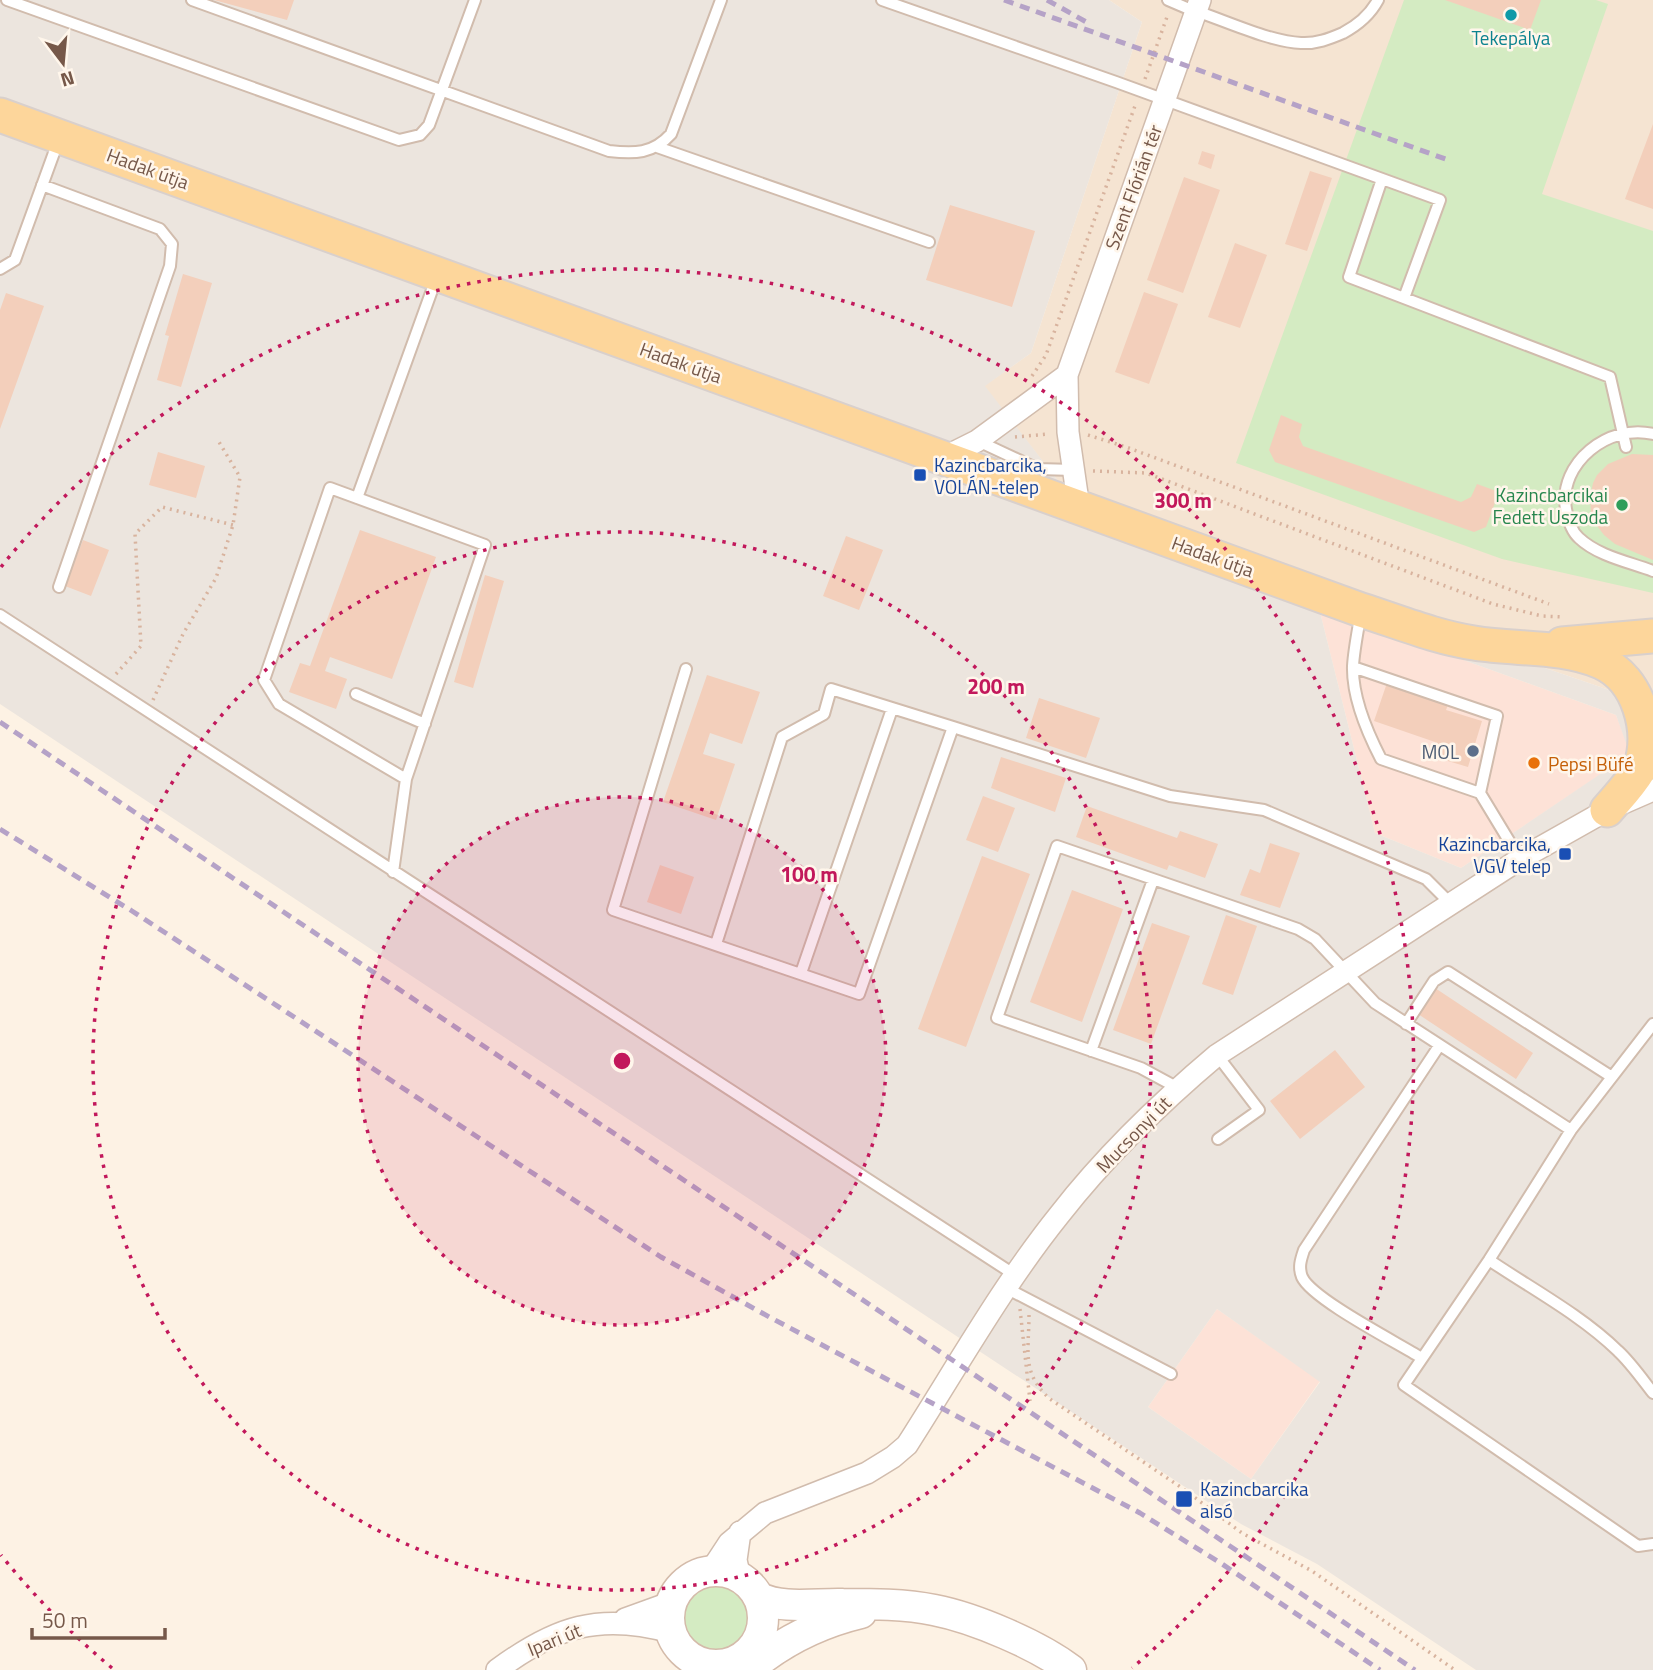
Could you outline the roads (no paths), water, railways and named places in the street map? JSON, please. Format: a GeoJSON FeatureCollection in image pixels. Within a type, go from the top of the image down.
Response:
{"type":"FeatureCollection","features":[{"type":"Feature","properties":{"kind":"main road","name":"Hadak útja"},"geometry":{"type":"LineString","coordinates":[[0,115],[1361,610],[1437,636],[1477,643],[1528,647]]}},
{"type":"Feature","properties":{"kind":"main road"},"geometry":{"type":"LineString","coordinates":[[1528,647],[1653,636]]}},
{"type":"Feature","properties":{"kind":"main road"},"geometry":{"type":"LineString","coordinates":[[1528,647],[1604,663],[1625,681],[1637,697],[1646,731],[1640,767],[1607,810]]}},
{"type":"Feature","properties":{"kind":"main road"},"geometry":{"type":"LineString","coordinates":[[805,1605],[781,1613],[762,1630],[750,1651],[729,1663],[705,1666],[682,1651],[671,1632],[669,1617],[672,1602],[679,1589],[690,1580],[710,1572],[724,1572],[769,1601],[935,1610],[1016,1638],[1071,1670]]}},
{"type":"Feature","properties":{"kind":"main road"},"geometry":{"type":"LineString","coordinates":[[749,1587],[763,1613],[762,1630]]}},
{"type":"Feature","properties":{"kind":"main road"},"geometry":{"type":"LineString","coordinates":[[748,1670],[780,1646],[814,1628],[848,1616],[892,1607]]}},
{"type":"Feature","properties":{"kind":"street","name":"Szent Flórián tér"},"geometry":{"type":"LineString","coordinates":[[1079,508],[1068,432],[1067,375],[1197,8]]}},
{"type":"Feature","properties":{"kind":"street"},"geometry":{"type":"LineString","coordinates":[[943,457],[977,440],[1067,375]]}},
{"type":"Feature","properties":{"kind":"street","name":"Mucsonyi út"},"geometry":{"type":"LineString","coordinates":[[710,1572],[729,1543],[765,1513],[867,1473],[907,1445],[1059,1215],[1083,1186],[1178,1088],[1217,1055],[1520,859],[1607,810],[1653,790]]}},
{"type":"Feature","properties":{"kind":"street"},"geometry":{"type":"LineString","coordinates":[[740,1532],[736,1560],[749,1587]]}},
{"type":"Feature","properties":{"kind":"street","name":"Ipari út"},"geometry":{"type":"LineString","coordinates":[[497,1670],[528,1647],[575,1628],[646,1613],[672,1602]]}},
{"type":"Feature","properties":{"kind":"street","name":"Ipari út"},"geometry":{"type":"LineString","coordinates":[[616,1621],[643,1624],[671,1632]]}},
{"type":"Feature","properties":{"kind":"lane"},"geometry":{"type":"LineString","coordinates":[[7,0],[399,140],[413,138],[429,125],[475,0]]}},
{"type":"Feature","properties":{"kind":"lane"},"geometry":{"type":"LineString","coordinates":[[192,0],[609,151],[638,153],[657,147],[671,134],[721,0]]}},
{"type":"Feature","properties":{"kind":"lane"},"geometry":{"type":"LineString","coordinates":[[881,0],[1440,200],[1404,298]]}},
{"type":"Feature","properties":{"kind":"lane"},"geometry":{"type":"LineString","coordinates":[[1170,1],[1197,8],[1278,39],[1301,43],[1326,40],[1353,28],[1372,12],[1378,0]]}},
{"type":"Feature","properties":{"kind":"lane"},"geometry":{"type":"LineString","coordinates":[[0,269],[15,260],[60,136]]}},
{"type":"Feature","properties":{"kind":"lane"},"geometry":{"type":"LineString","coordinates":[[657,147],[929,242]]}},
{"type":"Feature","properties":{"kind":"lane"},"geometry":{"type":"LineString","coordinates":[[1382,179],[1349,277],[1610,376],[1626,447]]}},
{"type":"Feature","properties":{"kind":"lane"},"geometry":{"type":"LineString","coordinates":[[42,185],[160,229],[172,244],[170,266],[59,587]]}},
{"type":"Feature","properties":{"kind":"lane"},"geometry":{"type":"LineString","coordinates":[[357,498],[438,273]]}},
{"type":"Feature","properties":{"kind":"lane"},"geometry":{"type":"LineString","coordinates":[[1653,434],[1622,433],[1597,444],[1584,454],[1567,485],[1565,501],[1567,516],[1577,537],[1591,548],[1653,571]]}},
{"type":"Feature","properties":{"kind":"lane"},"geometry":{"type":"LineString","coordinates":[[977,440],[1038,469],[1074,470]]}},
{"type":"Feature","properties":{"kind":"lane"},"geometry":{"type":"LineString","coordinates":[[393,872],[406,779],[485,545],[330,488],[264,680],[279,704],[406,779]]}},
{"type":"Feature","properties":{"kind":"lane"},"geometry":{"type":"LineString","coordinates":[[1361,610],[1353,667],[1362,715],[1381,759],[1480,793],[1520,859]]}},
{"type":"Feature","properties":{"kind":"lane"},"geometry":{"type":"LineString","coordinates":[[0,615],[393,872],[1013,1286],[1030,1301],[1171,1374]]}},
{"type":"Feature","properties":{"kind":"lane"},"geometry":{"type":"LineString","coordinates":[[1353,667],[1497,716],[1480,793]]}},
{"type":"Feature","properties":{"kind":"lane"},"geometry":{"type":"LineString","coordinates":[[686,668],[613,910],[859,994],[953,727]]}},
{"type":"Feature","properties":{"kind":"lane"},"geometry":{"type":"LineString","coordinates":[[716,944],[782,737],[824,714],[831,690],[1170,796],[1264,810],[1426,879],[1450,904]]}},
{"type":"Feature","properties":{"kind":"lane"},"geometry":{"type":"LineString","coordinates":[[356,694],[425,724]]}},
{"type":"Feature","properties":{"kind":"lane"},"geometry":{"type":"LineString","coordinates":[[801,973],[892,709]]}},
{"type":"Feature","properties":{"kind":"lane"},"geometry":{"type":"LineString","coordinates":[[1178,1088],[1141,1068],[997,1018],[1057,846],[1298,929],[1315,939],[1375,1003],[1571,1130]]}},
{"type":"Feature","properties":{"kind":"lane"},"geometry":{"type":"LineString","coordinates":[[1091,1051],[1153,880]]}},
{"type":"Feature","properties":{"kind":"lane"},"geometry":{"type":"LineString","coordinates":[[1406,1024],[1434,981],[1448,972],[1612,1077]]}},
{"type":"Feature","properties":{"kind":"lane"},"geometry":{"type":"LineString","coordinates":[[1653,1024],[1571,1130],[1489,1260],[1420,1357],[1404,1385],[1638,1546],[1653,1545]]}},
{"type":"Feature","properties":{"kind":"lane"},"geometry":{"type":"LineString","coordinates":[[1420,1357],[1318,1294],[1303,1279],[1300,1260],[1439,1046]]}},
{"type":"Feature","properties":{"kind":"lane"},"geometry":{"type":"LineString","coordinates":[[1217,1055],[1259,1110],[1218,1139]]}},
{"type":"Feature","properties":{"kind":"lane"},"geometry":{"type":"LineString","coordinates":[[1489,1260],[1603,1338],[1619,1352],[1653,1393]]}},
{"type":"Feature","properties":{"kind":"railway"},"geometry":{"type":"LineString","coordinates":[[1004,0],[1451,161]]}},
{"type":"Feature","properties":{"kind":"railway"},"geometry":{"type":"LineString","coordinates":[[1047,0],[1090,24]]}},
{"type":"Feature","properties":{"kind":"railway"},"geometry":{"type":"LineString","coordinates":[[0,722],[1415,1670]]}},
{"type":"Feature","properties":{"kind":"railway"},"geometry":{"type":"LineString","coordinates":[[0,829],[132,911],[661,1257],[1140,1513],[1222,1564],[1380,1670]]}},
{"type":"Feature","properties":{"kind":"place","name":"Tekepálya"},"geometry":{"type":"Point","coordinates":[1511,15]}},
{"type":"Feature","properties":{"kind":"place","name":"Kazincbarcika, VOLÁN-telep"},"geometry":{"type":"Point","coordinates":[920,475]}},
{"type":"Feature","properties":{"kind":"place","name":"Kazincbarcikai Fedett Uszoda"},"geometry":{"type":"Point","coordinates":[1622,505]}},
{"type":"Feature","properties":{"kind":"place","name":"MOL"},"geometry":{"type":"Point","coordinates":[1473,751]}},
{"type":"Feature","properties":{"kind":"place","name":"Pepsi Büfé"},"geometry":{"type":"Point","coordinates":[1534,763]}},
{"type":"Feature","properties":{"kind":"place","name":"Kazincbarcika, VGV telep"},"geometry":{"type":"Point","coordinates":[1565,854]}},
{"type":"Feature","properties":{"kind":"place","name":"Kazincbarcika alsó"},"geometry":{"type":"Point","coordinates":[1184,1499]}}]}
